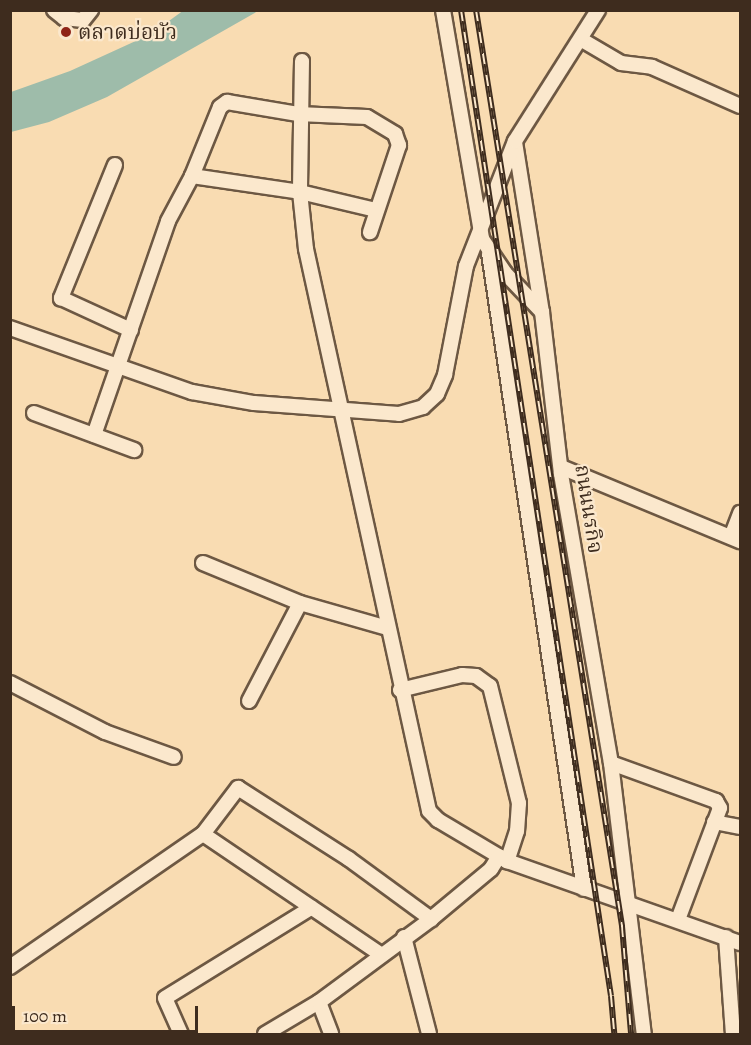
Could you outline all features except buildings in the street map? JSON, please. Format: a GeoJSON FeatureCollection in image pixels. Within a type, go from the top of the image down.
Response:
{"type":"FeatureCollection","features":[{"type":"Feature","properties":{"kind":"street"},"geometry":{"type":"LineString","coordinates":[[54,10],[64,18],[83,20],[91,10]]}},
{"type":"Feature","properties":{"kind":"street"},"geometry":{"type":"LineString","coordinates":[[443,10],[480,230],[489,251],[584,889]]}},
{"type":"Feature","properties":{"kind":"street"},"geometry":{"type":"LineString","coordinates":[[10,328],[192,392],[254,403],[399,414],[423,407],[436,394],[445,375],[466,266],[515,141],[582,40],[598,10]]}},
{"type":"Feature","properties":{"kind":"street"},"geometry":{"type":"LineString","coordinates":[[582,40],[621,63],[652,67],[741,106]]}},
{"type":"Feature","properties":{"kind":"street"},"geometry":{"type":"LineString","coordinates":[[302,61],[298,114],[300,192],[306,249],[400,690],[429,811],[438,820],[503,858],[584,889],[741,943]]}},
{"type":"Feature","properties":{"kind":"street"},"geometry":{"type":"LineString","coordinates":[[94,435],[168,221],[192,176],[220,107],[227,102],[298,114],[367,117],[395,134],[399,145],[370,232]]}},
{"type":"Feature","properties":{"kind":"street","name":"ถนนนรกิจ"},"geometry":{"type":"LineString","coordinates":[[515,141],[542,312],[561,467],[610,763],[644,1035]]}},
{"type":"Feature","properties":{"kind":"street"},"geometry":{"type":"LineString","coordinates":[[115,165],[61,298],[131,330]]}},
{"type":"Feature","properties":{"kind":"street"},"geometry":{"type":"LineString","coordinates":[[192,176],[300,192],[376,210]]}},
{"type":"Feature","properties":{"kind":"street"},"geometry":{"type":"LineString","coordinates":[[489,251],[542,312]]}},
{"type":"Feature","properties":{"kind":"street"},"geometry":{"type":"LineString","coordinates":[[34,413],[134,450]]}},
{"type":"Feature","properties":{"kind":"street"},"geometry":{"type":"LineString","coordinates":[[561,467],[736,539],[741,513]]}},
{"type":"Feature","properties":{"kind":"street"},"geometry":{"type":"LineString","coordinates":[[203,563],[300,603],[387,628]]}},
{"type":"Feature","properties":{"kind":"street"},"geometry":{"type":"LineString","coordinates":[[249,701],[300,603]]}},
{"type":"Feature","properties":{"kind":"street"},"geometry":{"type":"LineString","coordinates":[[265,1035],[319,1002],[380,954],[431,919],[503,858],[517,831],[519,803],[490,686],[477,676],[462,675],[400,690]]}},
{"type":"Feature","properties":{"kind":"street"},"geometry":{"type":"LineString","coordinates":[[10,683],[95,728],[174,757]]}},
{"type":"Feature","properties":{"kind":"street"},"geometry":{"type":"LineString","coordinates":[[610,763],[716,801],[720,808],[678,920]]}},
{"type":"Feature","properties":{"kind":"street"},"geometry":{"type":"LineString","coordinates":[[10,967],[203,834],[238,788],[246,789],[431,919]]}},
{"type":"Feature","properties":{"kind":"street"},"geometry":{"type":"LineString","coordinates":[[714,822],[741,826]]}},
{"type":"Feature","properties":{"kind":"street"},"geometry":{"type":"LineString","coordinates":[[203,834],[380,954]]}},
{"type":"Feature","properties":{"kind":"street"},"geometry":{"type":"LineString","coordinates":[[181,1035],[165,998],[311,908]]}},
{"type":"Feature","properties":{"kind":"street"},"geometry":{"type":"LineString","coordinates":[[405,937],[429,1035]]}},
{"type":"Feature","properties":{"kind":"street"},"geometry":{"type":"LineString","coordinates":[[726,937],[733,1035]]}},
{"type":"Feature","properties":{"kind":"street"},"geometry":{"type":"LineString","coordinates":[[319,1002],[331,1035]]}},
{"type":"Feature","properties":{"kind":"shaded area"},"geometry":{"type":"Polygon","coordinates":[[[184,10],[258,11],[107,97],[49,122],[11,132],[11,92],[70,71],[151,34],[184,10]]]}},
{"type":"Feature","properties":{"kind":"railway"},"geometry":{"type":"LineString","coordinates":[[461,10],[611,996],[614,1034]]}},
{"type":"Feature","properties":{"kind":"railway"},"geometry":{"type":"LineString","coordinates":[[476,10],[622,926],[631,1034]]}},
{"type":"Feature","properties":{"kind":"place","name":"ตลาดบ่อบัว"},"geometry":{"type":"Point","coordinates":[66,32]}}]}
